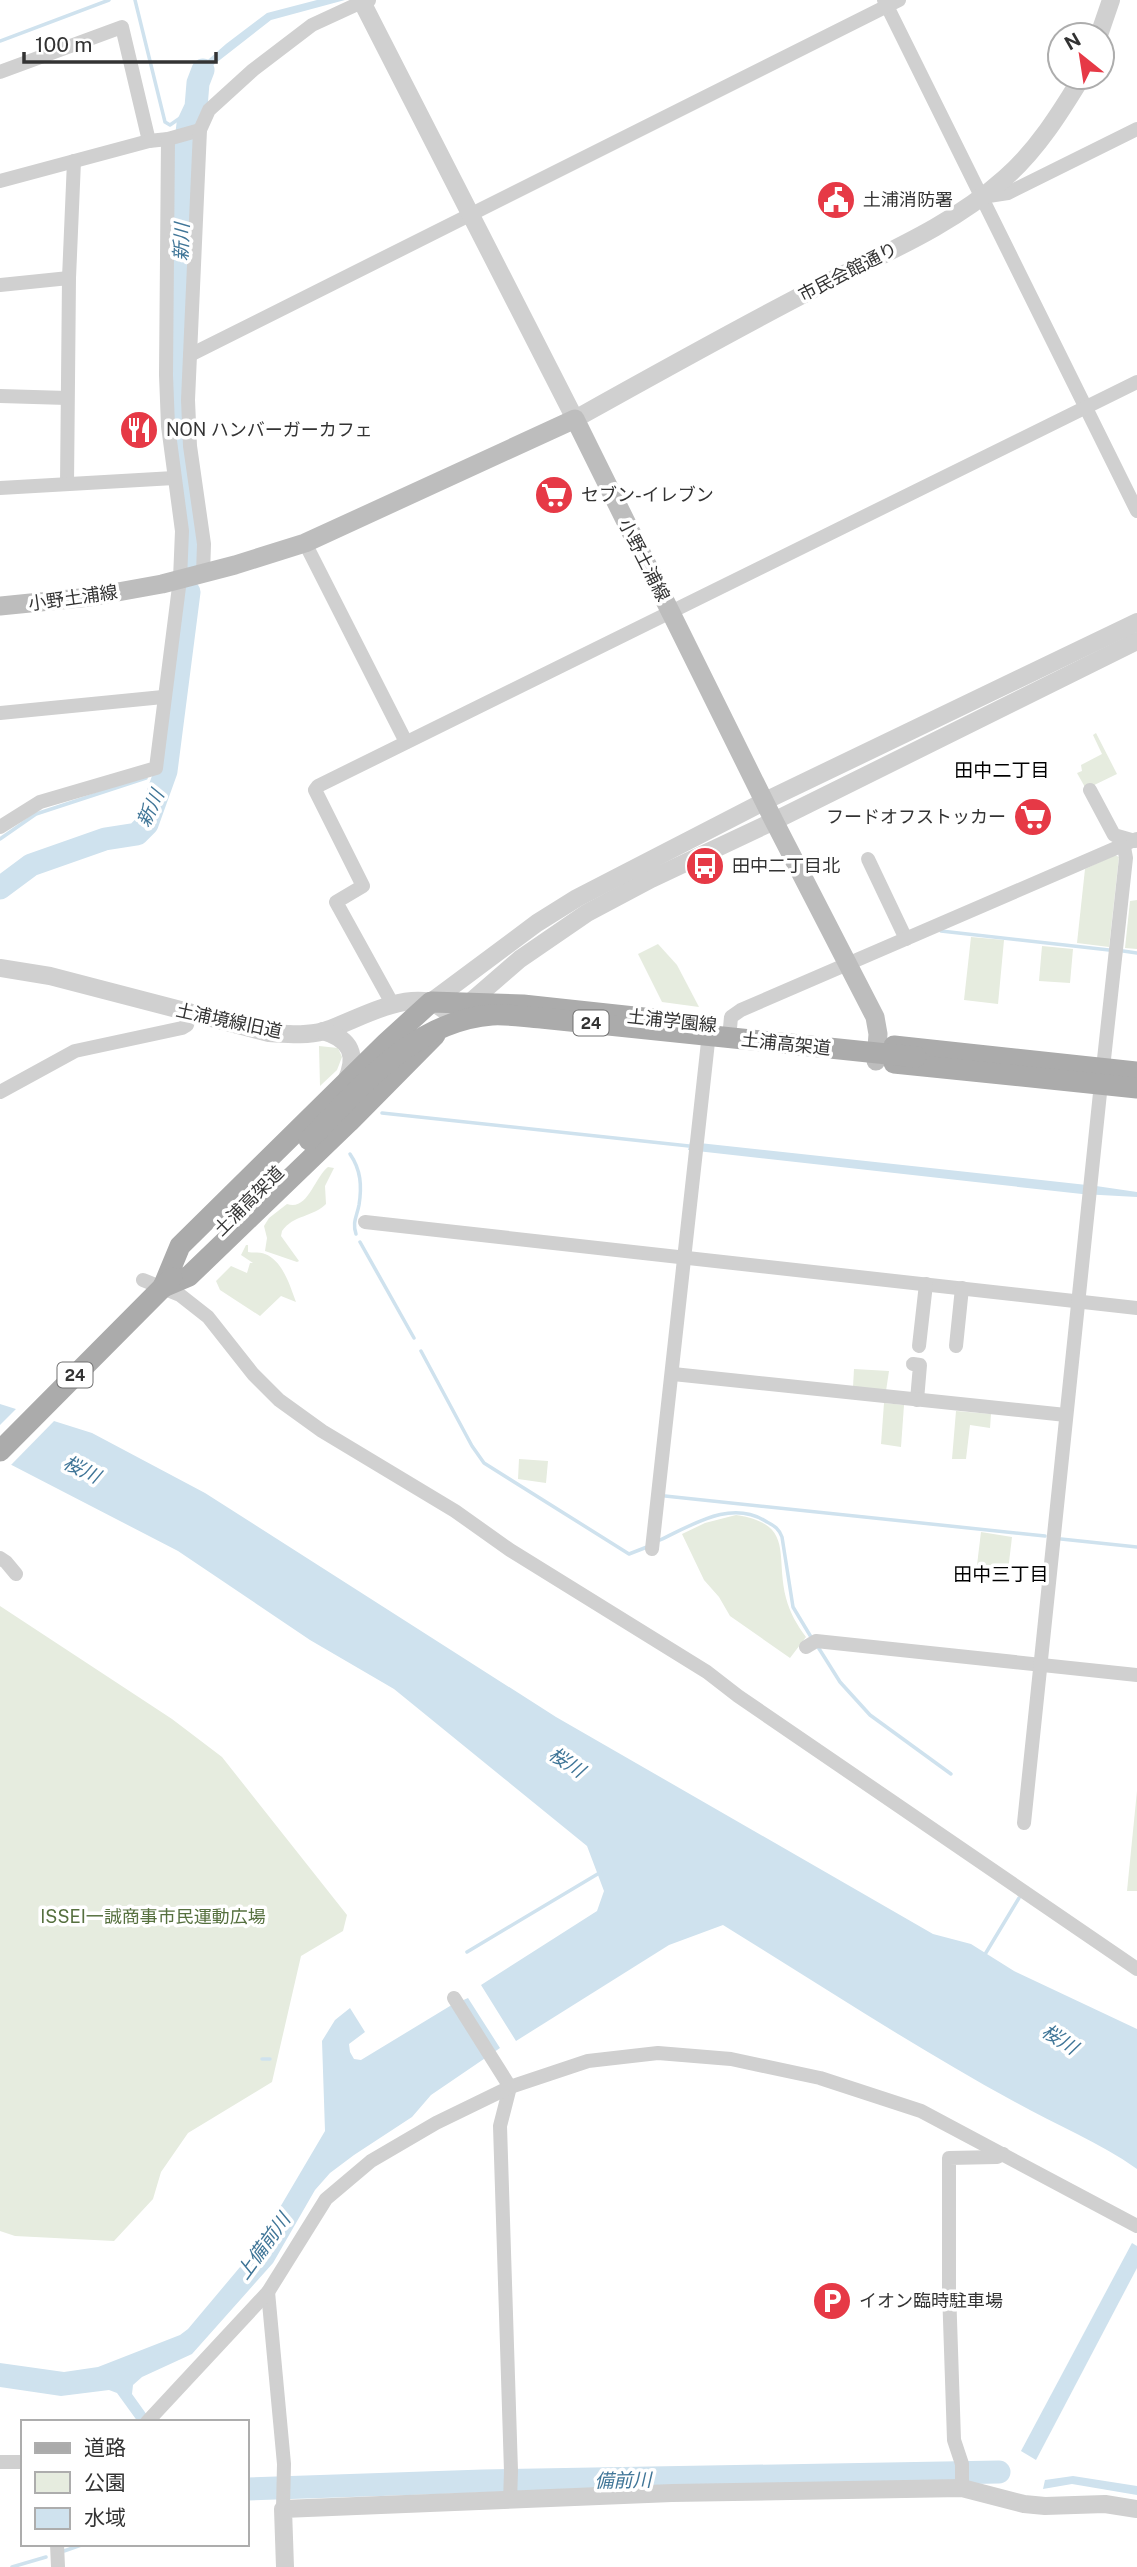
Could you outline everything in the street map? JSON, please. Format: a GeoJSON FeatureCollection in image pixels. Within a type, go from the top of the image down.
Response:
{"type":"FeatureCollection","features":[{"type":"Feature","properties":{"kind":"main road","name":"小野土浦線"},"geometry":{"type":"LineString","coordinates":[[0,606],[90,597],[180,579],[305,543],[575,419],[774,821],[875,1017],[877,1053]]}},
{"type":"Feature","properties":{"kind":"main road","name":"土浦学園線"},"geometry":{"type":"LineString","coordinates":[[431,1002],[523,1004],[730,1028],[877,1053],[1137,1088]]}},
{"type":"Feature","properties":{"kind":"main road","name":"24"},"geometry":{"type":"LineString","coordinates":[[0,1451],[152,1289],[180,1247],[346,1081],[431,1002]]}},
{"type":"Feature","properties":{"kind":"main road","name":"土浦高架道"},"geometry":{"type":"LineString","coordinates":[[152,1289],[407,1046],[450,1023],[495,1015],[1137,1080]]}},
{"type":"Feature","properties":{"kind":"main road","name":"土浦学園線"},"geometry":{"type":"LineString","coordinates":[[453,1017],[708,1042],[1137,1072]]}},
{"type":"Feature","properties":{"kind":"main road","name":"24"},"geometry":{"type":"LineString","coordinates":[[152,1289],[189,1276],[349,1122],[453,1017]]}},
{"type":"Feature","properties":{"kind":"street"},"geometry":{"type":"LineString","coordinates":[[1104,21],[1111,0]]}},
{"type":"Feature","properties":{"kind":"street"},"geometry":{"type":"LineString","coordinates":[[202,574],[204,544],[190,446],[188,400],[198,131],[209,110],[262,62],[312,25],[364,1],[469,215],[575,419]]}},
{"type":"Feature","properties":{"kind":"street"},"geometry":{"type":"LineString","coordinates":[[190,355],[890,2],[982,197],[1137,511]]}},
{"type":"Feature","properties":{"kind":"street"},"geometry":{"type":"LineString","coordinates":[[0,72],[122,27],[149,141]]}},
{"type":"Feature","properties":{"kind":"street","name":"市民会館通り"},"geometry":{"type":"LineString","coordinates":[[575,419],[796,298],[938,226],[982,197],[1006,177],[1041,140],[1073,91]]}},
{"type":"Feature","properties":{"kind":"street"},"geometry":{"type":"LineString","coordinates":[[982,197],[1008,192],[1137,129]]}},
{"type":"Feature","properties":{"kind":"street"},"geometry":{"type":"LineString","coordinates":[[0,181],[149,141],[198,131]]}},
{"type":"Feature","properties":{"kind":"street"},"geometry":{"type":"LineString","coordinates":[[0,828],[40,802],[156,768],[180,579],[182,531],[168,426],[166,375],[173,137]]}},
{"type":"Feature","properties":{"kind":"street"},"geometry":{"type":"LineString","coordinates":[[67,484],[69,278],[74,162]]}},
{"type":"Feature","properties":{"kind":"street"},"geometry":{"type":"LineString","coordinates":[[0,285],[69,278]]}},
{"type":"Feature","properties":{"kind":"street"},"geometry":{"type":"LineString","coordinates":[[393,1005],[336,902],[363,886],[315,790],[318,786],[1137,382]]}},
{"type":"Feature","properties":{"kind":"street"},"geometry":{"type":"LineString","coordinates":[[0,396],[67,398]]}},
{"type":"Feature","properties":{"kind":"street"},"geometry":{"type":"LineString","coordinates":[[0,488],[174,478]]}},
{"type":"Feature","properties":{"kind":"street"},"geometry":{"type":"LineString","coordinates":[[305,543],[406,742]]}},
{"type":"Feature","properties":{"kind":"street"},"geometry":{"type":"LineString","coordinates":[[1137,622],[765,801],[577,898],[537,923],[431,1002],[453,1017],[551,936],[587,913],[651,879],[1137,641]]}},
{"type":"Feature","properties":{"kind":"street"},"geometry":{"type":"LineString","coordinates":[[0,713],[163,697]]}},
{"type":"Feature","properties":{"kind":"street"},"geometry":{"type":"LineString","coordinates":[[1090,790],[1114,835],[1132,842]]}},
{"type":"Feature","properties":{"kind":"street"},"geometry":{"type":"LineString","coordinates":[[730,1028],[731,1017],[741,1010],[1132,842]]}},
{"type":"Feature","properties":{"kind":"street"},"geometry":{"type":"LineString","coordinates":[[1104,1059],[1126,858],[1132,842]]}},
{"type":"Feature","properties":{"kind":"street"},"geometry":{"type":"LineString","coordinates":[[868,859],[906,939]]}},
{"type":"Feature","properties":{"kind":"street","name":"土浦境線旧道"},"geometry":{"type":"LineString","coordinates":[[0,968],[50,976],[269,1033],[301,1035],[323,1031],[393,1005],[431,1002]]}},
{"type":"Feature","properties":{"kind":"street"},"geometry":{"type":"LineString","coordinates":[[0,1091],[75,1051],[182,1028],[187,1025],[190,1013]]}},
{"type":"Feature","properties":{"kind":"street"},"geometry":{"type":"LineString","coordinates":[[323,1031],[337,1035],[350,1049],[351,1070],[346,1081]]}},
{"type":"Feature","properties":{"kind":"street"},"geometry":{"type":"LineString","coordinates":[[652,1549],[708,1042]]}},
{"type":"Feature","properties":{"kind":"street"},"geometry":{"type":"LineString","coordinates":[[1024,1823],[1100,1093]]}},
{"type":"Feature","properties":{"kind":"street"},"geometry":{"type":"LineString","coordinates":[[365,1222],[1137,1308]]}},
{"type":"Feature","properties":{"kind":"street"},"geometry":{"type":"LineString","coordinates":[[919,1346],[926,1284]]}},
{"type":"Feature","properties":{"kind":"street"},"geometry":{"type":"LineString","coordinates":[[956,1346],[962,1288]]}},
{"type":"Feature","properties":{"kind":"street"},"geometry":{"type":"LineString","coordinates":[[152,1289],[180,1294],[208,1317],[253,1374],[279,1400],[311,1423],[455,1511],[510,1550],[707,1672],[738,1696],[1137,1969]]}},
{"type":"Feature","properties":{"kind":"street"},"geometry":{"type":"LineString","coordinates":[[913,1364],[920,1365],[917,1399]]}},
{"type":"Feature","properties":{"kind":"street"},"geometry":{"type":"LineString","coordinates":[[673,1374],[1066,1415]]}},
{"type":"Feature","properties":{"kind":"street"},"geometry":{"type":"LineString","coordinates":[[0,1558],[16,1574],[0,1570]]}},
{"type":"Feature","properties":{"kind":"street"},"geometry":{"type":"LineString","coordinates":[[806,1647],[816,1641],[1137,1675]]}},
{"type":"Feature","properties":{"kind":"street"},"geometry":{"type":"LineString","coordinates":[[454,1998],[510,2087],[500,2126],[511,2494]]}},
{"type":"Feature","properties":{"kind":"street"},"geometry":{"type":"LineString","coordinates":[[150,2420],[268,2292],[326,2199],[371,2161],[436,2123],[510,2087],[588,2061],[658,2053],[731,2059],[820,2078],[921,2110],[1135,2225]]}},
{"type":"Feature","properties":{"kind":"street"},"geometry":{"type":"LineString","coordinates":[[962,2477],[954,2440],[949,2291],[949,2158],[998,2157],[1003,2154]]}},
{"type":"Feature","properties":{"kind":"street"},"geometry":{"type":"LineString","coordinates":[[268,2292],[284,2464],[282,2503],[285,2567]]}},
{"type":"Feature","properties":{"kind":"street"},"geometry":{"type":"LineString","coordinates":[[0,2462],[21,2462]]}},
{"type":"Feature","properties":{"kind":"street"},"geometry":{"type":"LineString","coordinates":[[282,2503],[511,2494],[672,2493],[962,2477],[1024,2504],[1105,2504],[1137,2509]]}},
{"type":"Feature","properties":{"kind":"street"},"geometry":{"type":"LineString","coordinates":[[57,2546],[58,2567]]}},
{"type":"Feature","properties":{"kind":"green space"},"geometry":{"type":"Polygon","coordinates":[[[1096,733],[1117,774],[1086,789],[1077,773],[1082,771],[1081,765],[1102,754],[1093,735],[1096,733]]]}},
{"type":"Feature","properties":{"kind":"green space"},"geometry":{"type":"Polygon","coordinates":[[[1115,855],[1119,857],[1109,947],[1077,943],[1085,869],[1115,855]]]}},
{"type":"Feature","properties":{"kind":"green space"},"geometry":{"type":"Polygon","coordinates":[[[1137,900],[1137,949],[1125,948],[1130,901],[1137,900]]]}},
{"type":"Feature","properties":{"kind":"green space"},"geometry":{"type":"Polygon","coordinates":[[[971,937],[1004,940],[998,1004],[964,1000],[971,937]]]}},
{"type":"Feature","properties":{"kind":"green space"},"geometry":{"type":"Polygon","coordinates":[[[658,944],[677,965],[699,1007],[662,1002],[638,954],[658,944]]]}},
{"type":"Feature","properties":{"kind":"green space"},"geometry":{"type":"Polygon","coordinates":[[[1042,946],[1073,949],[1070,983],[1039,981],[1042,946]]]}},
{"type":"Feature","properties":{"kind":"green space"},"geometry":{"type":"Polygon","coordinates":[[[319,1046],[338,1048],[342,1057],[337,1070],[320,1086],[319,1046]]]}},
{"type":"Feature","properties":{"kind":"green space"},"geometry":{"type":"Polygon","coordinates":[[[328,1167],[334,1168],[325,1186],[326,1204],[292,1222],[282,1231],[281,1236],[299,1261],[265,1251],[267,1238],[264,1226],[269,1218],[287,1204],[294,1205],[306,1198],[328,1167]]]}},
{"type":"Feature","properties":{"kind":"green space"},"geometry":{"type":"Polygon","coordinates":[[[246,1245],[248,1252],[263,1253],[277,1262],[296,1302],[281,1296],[260,1316],[220,1290],[216,1281],[231,1266],[247,1273],[250,1263],[253,1263],[241,1255],[246,1245]]]}},
{"type":"Feature","properties":{"kind":"green space"},"geometry":{"type":"Polygon","coordinates":[[[854,1369],[889,1371],[886,1391],[853,1387],[854,1369]]]}},
{"type":"Feature","properties":{"kind":"green space"},"geometry":{"type":"Polygon","coordinates":[[[884,1403],[904,1405],[901,1447],[881,1444],[884,1403]]]}},
{"type":"Feature","properties":{"kind":"green space"},"geometry":{"type":"Polygon","coordinates":[[[956,1411],[991,1414],[990,1428],[970,1425],[966,1459],[952,1459],[956,1411]]]}},
{"type":"Feature","properties":{"kind":"green space"},"geometry":{"type":"Polygon","coordinates":[[[519,1459],[548,1461],[546,1483],[518,1479],[519,1459]]]}},
{"type":"Feature","properties":{"kind":"green space"},"geometry":{"type":"Polygon","coordinates":[[[736,1515],[755,1519],[767,1526],[779,1543],[786,1598],[794,1619],[806,1637],[790,1658],[730,1616],[719,1597],[704,1580],[682,1534],[705,1523],[736,1515]]]}},
{"type":"Feature","properties":{"kind":"green space"},"geometry":{"type":"Polygon","coordinates":[[[981,1532],[1012,1537],[1008,1571],[977,1565],[981,1532]]]}},
{"type":"Feature","properties":{"kind":"green space","name":"ISSEI一誠商事市民運動広場"},"geometry":{"type":"Polygon","coordinates":[[[0,1606],[172,1719],[222,1757],[347,1915],[343,1931],[301,1956],[272,2082],[188,2133],[161,2172],[153,2199],[114,2241],[15,2236],[0,2231],[0,1606]]]}},
{"type":"Feature","properties":{"kind":"green space"},"geometry":{"type":"Polygon","coordinates":[[[1137,1791],[1137,1891],[1127,1891],[1137,1791]]]}},
{"type":"Feature","properties":{"kind":"water"},"geometry":{"type":"Polygon","coordinates":[[[317,0],[345,0],[271,20],[207,70],[202,99],[193,101],[194,83],[201,66],[226,44],[267,13],[317,0]]]}},
{"type":"Feature","properties":{"kind":"water"},"geometry":{"type":"Polygon","coordinates":[[[690,1142],[1096,1186],[1137,1192],[1137,1197],[1082,1194],[688,1150],[690,1142]]]}},
{"type":"Feature","properties":{"kind":"water","name":"桜川"},"geometry":{"type":"Polygon","coordinates":[[[0,1404],[92,1433],[205,1493],[556,1717],[933,1934],[971,1944],[1014,1971],[1137,2029],[1137,2169],[1108,2150],[941,2060],[723,1925],[669,1945],[516,2041],[481,1985],[597,1911],[604,1891],[587,1846],[394,1689],[310,1640],[178,1551],[0,1459],[0,1404]]]}},
{"type":"Feature","properties":{"kind":"water","name":"上備前川"},"geometry":{"type":"Polygon","coordinates":[[[468,1998],[500,2048],[431,2095],[412,2117],[330,2173],[315,2190],[273,2263],[192,2354],[142,2377],[133,2385],[132,2394],[151,2420],[137,2420],[117,2393],[109,2390],[61,2396],[0,2387],[0,2363],[64,2372],[98,2367],[180,2335],[188,2329],[256,2248],[325,2131],[322,2041],[335,2020],[350,2008],[365,2032],[349,2044],[354,2059],[361,2060],[450,2006],[468,1998]]]}},
{"type":"Feature","properties":{"kind":"water"},"geometry":{"type":"Polygon","coordinates":[[[1132,2243],[1137,2246],[1137,2268],[1036,2460],[1021,2451],[1132,2243]]]}},
{"type":"Feature","properties":{"kind":"water"},"geometry":{"type":"Polygon","coordinates":[[[1073,2476],[1137,2486],[1137,2495],[1072,2484],[1043,2489],[1045,2480],[1073,2476]]]}},
{"type":"Feature","properties":{"kind":"pier"},"geometry":{"type":"Polygon","coordinates":[[[19,1406],[57,1418],[9,1467],[0,1463],[0,1425],[19,1406]]]}},
{"type":"Feature","properties":{"kind":"waterway"},"geometry":{"type":"LineString","coordinates":[[0,41],[109,0]]}},
{"type":"Feature","properties":{"kind":"waterway"},"geometry":{"type":"LineString","coordinates":[[135,0],[165,122],[170,125],[196,107]]}},
{"type":"Feature","properties":{"kind":"waterway","name":"新川"},"geometry":{"type":"LineString","coordinates":[[191,566],[193,526],[180,426],[178,383],[182,177],[188,124],[196,107],[198,83],[203,70]]}},
{"type":"Feature","properties":{"kind":"waterway","name":"新川"},"geometry":{"type":"LineString","coordinates":[[0,888],[31,865],[105,839],[137,834],[147,824],[166,771],[189,592]]}},
{"type":"Feature","properties":{"kind":"waterway"},"geometry":{"type":"LineString","coordinates":[[0,839],[36,814],[146,778]]}},
{"type":"Feature","properties":{"kind":"waterway"},"geometry":{"type":"LineString","coordinates":[[941,931],[1109,950]]}},
{"type":"Feature","properties":{"kind":"waterway"},"geometry":{"type":"LineString","coordinates":[[1123,951],[1137,953]]}},
{"type":"Feature","properties":{"kind":"waterway"},"geometry":{"type":"LineString","coordinates":[[382,1113],[689,1146]]}},
{"type":"Feature","properties":{"kind":"waterway"},"geometry":{"type":"LineString","coordinates":[[350,1154],[360,1185],[356,1234]]}},
{"type":"Feature","properties":{"kind":"waterway"},"geometry":{"type":"LineString","coordinates":[[360,1242],[414,1338]]}},
{"type":"Feature","properties":{"kind":"waterway"},"geometry":{"type":"LineString","coordinates":[[421,1351],[472,1446],[484,1463],[629,1554],[647,1547]]}},
{"type":"Feature","properties":{"kind":"waterway"},"geometry":{"type":"LineString","coordinates":[[665,1496],[1045,1536]]}},
{"type":"Feature","properties":{"kind":"waterway"},"geometry":{"type":"LineString","coordinates":[[660,1540],[700,1521],[727,1513],[754,1516],[772,1525],[782,1537],[793,1607],[811,1637]]}},
{"type":"Feature","properties":{"kind":"waterway"},"geometry":{"type":"LineString","coordinates":[[1061,1539],[1137,1547]]}},
{"type":"Feature","properties":{"kind":"waterway"},"geometry":{"type":"LineString","coordinates":[[818,1647],[840,1682],[870,1715],[951,1774]]}},
{"type":"Feature","properties":{"kind":"waterway"},"geometry":{"type":"LineString","coordinates":[[467,1952],[601,1872]]}},
{"type":"Feature","properties":{"kind":"waterway"},"geometry":{"type":"LineString","coordinates":[[984,1956],[1019,1898]]}},
{"type":"Feature","properties":{"kind":"waterway"},"geometry":{"type":"LineString","coordinates":[[262,2059],[270,2059]]}},
{"type":"Feature","properties":{"kind":"waterway","name":"備前川"},"geometry":{"type":"LineString","coordinates":[[248,2489],[483,2481],[999,2472]]}},
{"type":"Feature","properties":{"kind":"waterway","name":"備前川"},"geometry":{"type":"LineString","coordinates":[[64,2551],[78,2546]]}},
{"type":"Feature","properties":{"kind":"waterway","name":"備前川"},"geometry":{"type":"LineString","coordinates":[[12,2567],[46,2557]]}},
{"type":"Feature","properties":{"kind":"place","name":"土浦消防署"},"geometry":{"type":"Point","coordinates":[836,200]}},
{"type":"Feature","properties":{"kind":"place","name":"NON ハンバーガーカフェ"},"geometry":{"type":"Point","coordinates":[139,430]}},
{"type":"Feature","properties":{"kind":"place","name":"セブン-イレブン"},"geometry":{"type":"Point","coordinates":[554,495]}},
{"type":"Feature","properties":{"kind":"place","name":"フードオフストッカー"},"geometry":{"type":"Point","coordinates":[1033,817]}},
{"type":"Feature","properties":{"kind":"place","name":"田中二丁目北"},"geometry":{"type":"Point","coordinates":[705,866]}},
{"type":"Feature","properties":{"kind":"place","name":"イオン臨時駐車場"},"geometry":{"type":"Point","coordinates":[832,2301]}},
{"type":"Feature","properties":{"kind":"district","name":"田中二丁目"},"geometry":{"type":"Point","coordinates":[1002,770]}},
{"type":"Feature","properties":{"kind":"district","name":"田中三丁目"},"geometry":{"type":"Point","coordinates":[1001,1574]}}]}
